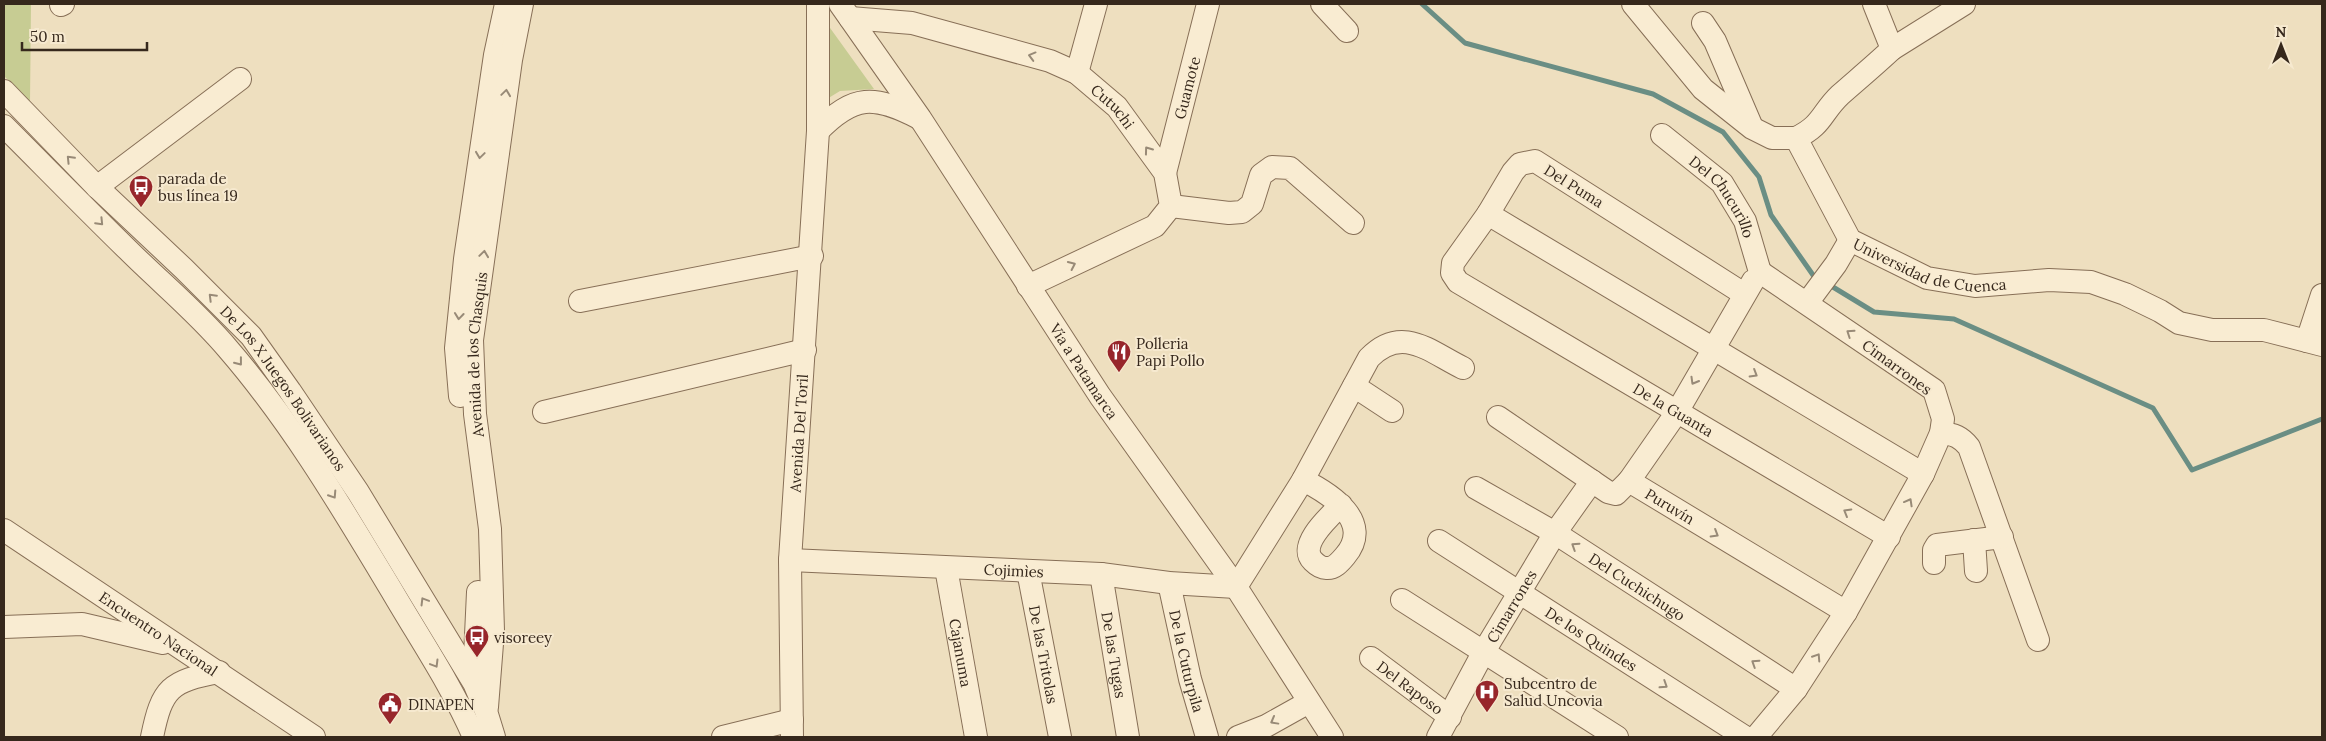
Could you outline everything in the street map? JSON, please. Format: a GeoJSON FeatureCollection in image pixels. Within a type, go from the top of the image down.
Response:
{"type":"FeatureCollection","features":[{"type":"Feature","properties":{"kind":"street","name":"Avenida de los Chasquis"},"geometry":{"type":"LineString","coordinates":[[464,714],[474,682],[478,603],[477,528],[462,421],[456,348],[465,259],[477,173],[495,55],[506,4]]}},
{"type":"Feature","properties":{"kind":"street","name":"Avenida de los Chasquis"},"geometry":{"type":"LineString","coordinates":[[479,737],[486,710],[493,631],[490,529],[475,414],[472,340],[511,60],[522,4]]}},
{"type":"Feature","properties":{"kind":"street","name":"Avenida Del Toril"},"geometry":{"type":"LineString","coordinates":[[792,728],[790,560],[812,256],[818,132],[818,4]]}},
{"type":"Feature","properties":{"kind":"street"},"geometry":{"type":"LineString","coordinates":[[1077,73],[1096,4]]}},
{"type":"Feature","properties":{"kind":"street","name":"Guamote"},"geometry":{"type":"LineString","coordinates":[[1165,173],[1208,4]]}},
{"type":"Feature","properties":{"kind":"street"},"geometry":{"type":"LineString","coordinates":[[1322,4],[1347,31]]}},
{"type":"Feature","properties":{"kind":"street"},"geometry":{"type":"LineString","coordinates":[[1633,4],[1703,89],[1752,128],[1772,138],[1796,138],[1811,131],[1839,96],[1892,49],[1964,4]]}},
{"type":"Feature","properties":{"kind":"street"},"geometry":{"type":"LineString","coordinates":[[1874,4],[1892,49]]}},
{"type":"Feature","properties":{"kind":"street","name":"Cutuchi"},"geometry":{"type":"LineString","coordinates":[[845,11],[912,23],[1050,61],[1077,73],[1117,106],[1165,173],[1171,206]]}},
{"type":"Feature","properties":{"kind":"street","name":"Vía a Patamarca"},"geometry":{"type":"LineString","coordinates":[[845,11],[920,118],[1100,396],[1236,587],[1332,737]]}},
{"type":"Feature","properties":{"kind":"street"},"geometry":{"type":"LineString","coordinates":[[1703,23],[1715,41],[1752,128]]}},
{"type":"Feature","properties":{"kind":"street"},"geometry":{"type":"LineString","coordinates":[[97,187],[240,79]]}},
{"type":"Feature","properties":{"kind":"street","name":"De Los X Juegos Bolivarianos"},"geometry":{"type":"LineString","coordinates":[[4,91],[97,187],[184,269],[251,336],[358,492],[474,682],[486,710],[494,737]]}},
{"type":"Feature","properties":{"kind":"street"},"geometry":{"type":"LineString","coordinates":[[818,132],[841,110],[851,104],[874,101],[893,105],[920,118]]}},
{"type":"Feature","properties":{"kind":"street","name":"De Los X Juegos Bolivarianos"},"geometry":{"type":"LineString","coordinates":[[4,126],[228,349],[303,448],[356,531],[464,714],[474,737]]}},
{"type":"Feature","properties":{"kind":"street","name":"Del Chucurillo"},"geometry":{"type":"LineString","coordinates":[[1662,135],[1722,183],[1745,221],[1760,272]]}},
{"type":"Feature","properties":{"kind":"street","name":"Universidad de Cuenca"},"geometry":{"type":"LineString","coordinates":[[1796,138],[1845,249],[1927,278],[1975,286],[2049,280],[2091,282],[2125,294],[2160,311],[2179,323],[2212,330],[2264,330],[2315,343]]}},
{"type":"Feature","properties":{"kind":"street","name":"Del Puma"},"geometry":{"type":"LineString","coordinates":[[1458,282],[1452,273],[1453,263],[1488,214],[1520,164],[1534,161],[1744,294]]}},
{"type":"Feature","properties":{"kind":"street"},"geometry":{"type":"LineString","coordinates":[[1028,286],[1155,226],[1171,206],[1229,213],[1242,212],[1252,204],[1261,175],[1272,167],[1290,168],[1353,224]]}},
{"type":"Feature","properties":{"kind":"street"},"geometry":{"type":"LineString","coordinates":[[1488,214],[1923,474]]}},
{"type":"Feature","properties":{"kind":"street"},"geometry":{"type":"LineString","coordinates":[[1812,296],[1845,249]]}},
{"type":"Feature","properties":{"kind":"street"},"geometry":{"type":"LineString","coordinates":[[580,301],[812,256]]}},
{"type":"Feature","properties":{"kind":"street"},"geometry":{"type":"LineString","coordinates":[[1629,481],[1677,412],[1744,294],[1760,272]]}},
{"type":"Feature","properties":{"kind":"street","name":"Cimarrones"},"geometry":{"type":"LineString","coordinates":[[1756,737],[1796,689],[1846,612],[1923,474],[1941,433],[1943,419],[1934,390],[1812,296],[1760,272]]}},
{"type":"Feature","properties":{"kind":"street","name":"De la Guanta"},"geometry":{"type":"LineString","coordinates":[[1458,282],[1889,537]]}},
{"type":"Feature","properties":{"kind":"street"},"geometry":{"type":"LineString","coordinates":[[2315,343],[2322,295]]}},
{"type":"Feature","properties":{"kind":"street"},"geometry":{"type":"LineString","coordinates":[[1236,587],[1303,480],[1369,358],[1377,350],[1390,342],[1411,342],[1463,368]]}},
{"type":"Feature","properties":{"kind":"street"},"geometry":{"type":"LineString","coordinates":[[544,412],[805,350]]}},
{"type":"Feature","properties":{"kind":"street"},"geometry":{"type":"LineString","coordinates":[[1354,386],[1392,411]]}},
{"type":"Feature","properties":{"kind":"street","name":"Puruvín"},"geometry":{"type":"LineString","coordinates":[[1498,417],[1608,492],[1616,494],[1629,481],[1846,612]]}},
{"type":"Feature","properties":{"kind":"street"},"geometry":{"type":"LineString","coordinates":[[1941,433],[1952,434],[1962,438],[1969,447],[2038,640]]}},
{"type":"Feature","properties":{"kind":"street"},"geometry":{"type":"LineString","coordinates":[[1303,480],[1319,488],[1341,505]]}},
{"type":"Feature","properties":{"kind":"street","name":"Cimarrones"},"geometry":{"type":"LineString","coordinates":[[1445,731],[1483,653],[1555,534],[1592,481]]}},
{"type":"Feature","properties":{"kind":"street","name":"Del Cuchichugo"},"geometry":{"type":"LineString","coordinates":[[1476,488],[1555,534],[1796,689]]}},
{"type":"Feature","properties":{"kind":"street","name":"Encuentro Nacional"},"geometry":{"type":"LineString","coordinates":[[4,530],[314,737]]}},
{"type":"Feature","properties":{"kind":"street"},"geometry":{"type":"LineString","coordinates":[[1934,563],[1934,550],[1937,545],[2002,537]]}},
{"type":"Feature","properties":{"kind":"street"},"geometry":{"type":"LineString","coordinates":[[1974,540],[1976,571]]}},
{"type":"Feature","properties":{"kind":"street","name":"De los Quindes"},"geometry":{"type":"LineString","coordinates":[[1439,541],[1745,737]]}},
{"type":"Feature","properties":{"kind":"street","name":"Cojimìes"},"geometry":{"type":"LineString","coordinates":[[790,560],[1101,574],[1169,583],[1236,587]]}},
{"type":"Feature","properties":{"kind":"street","name":"Cajanuma"},"geometry":{"type":"LineString","coordinates":[[946,568],[976,737]]}},
{"type":"Feature","properties":{"kind":"street","name":"De las Tritolas"},"geometry":{"type":"LineString","coordinates":[[1028,571],[1060,737]]}},
{"type":"Feature","properties":{"kind":"street","name":"De las Tugas"},"geometry":{"type":"LineString","coordinates":[[1101,574],[1128,737]]}},
{"type":"Feature","properties":{"kind":"street","name":"De la Cuturpila"},"geometry":{"type":"LineString","coordinates":[[1169,583],[1190,679],[1207,737]]}},
{"type":"Feature","properties":{"kind":"street"},"geometry":{"type":"LineString","coordinates":[[1402,600],[1617,737]]}},
{"type":"Feature","properties":{"kind":"street"},"geometry":{"type":"LineString","coordinates":[[437,624],[449,629],[459,628],[470,622],[478,603]]}},
{"type":"Feature","properties":{"kind":"street"},"geometry":{"type":"LineString","coordinates":[[4,627],[82,624],[181,647]]}},
{"type":"Feature","properties":{"kind":"street","name":"Del Raposo"},"geometry":{"type":"LineString","coordinates":[[1371,658],[1445,731]]}},
{"type":"Feature","properties":{"kind":"street"},"geometry":{"type":"LineString","coordinates":[[152,737],[157,711],[169,690],[188,678],[219,672]]}},
{"type":"Feature","properties":{"kind":"street"},"geometry":{"type":"LineString","coordinates":[[1238,737],[1266,726],[1309,702]]}},
{"type":"Feature","properties":{"kind":"street"},"geometry":{"type":"LineString","coordinates":[[723,737],[792,728]]}},
{"type":"Feature","properties":{"kind":"green space"},"geometry":{"type":"Polygon","coordinates":[[[4,4],[31,4],[30,102],[4,76],[4,4]]]}},
{"type":"Feature","properties":{"kind":"green space"},"geometry":{"type":"Polygon","coordinates":[[[820,14],[874,89],[840,91],[822,102],[820,14]]]}},
{"type":"Feature","properties":{"kind":"waterway"},"geometry":{"type":"LineString","coordinates":[[1422,4],[1465,43],[1653,94],[1723,132],[1759,177],[1771,215],[1813,275],[1819,279]]}},
{"type":"Feature","properties":{"kind":"waterway"},"geometry":{"type":"LineString","coordinates":[[1828,284],[1874,312],[1954,319],[2153,408],[2192,470],[2322,419]]}},
{"type":"Feature","properties":{"kind":"place","name":"parada de bus línea 19"},"geometry":{"type":"Point","coordinates":[141,208]}},
{"type":"Feature","properties":{"kind":"place","name":"Polleria Papi Pollo"},"geometry":{"type":"Point","coordinates":[1119,373]}},
{"type":"Feature","properties":{"kind":"place","name":"visoreey"},"geometry":{"type":"Point","coordinates":[477,658]}},
{"type":"Feature","properties":{"kind":"place","name":"Subcentro de Salud Uncovia"},"geometry":{"type":"Point","coordinates":[1487,713]}},
{"type":"Feature","properties":{"kind":"place","name":"DINAPEN"},"geometry":{"type":"Point","coordinates":[390,725]}}]}
